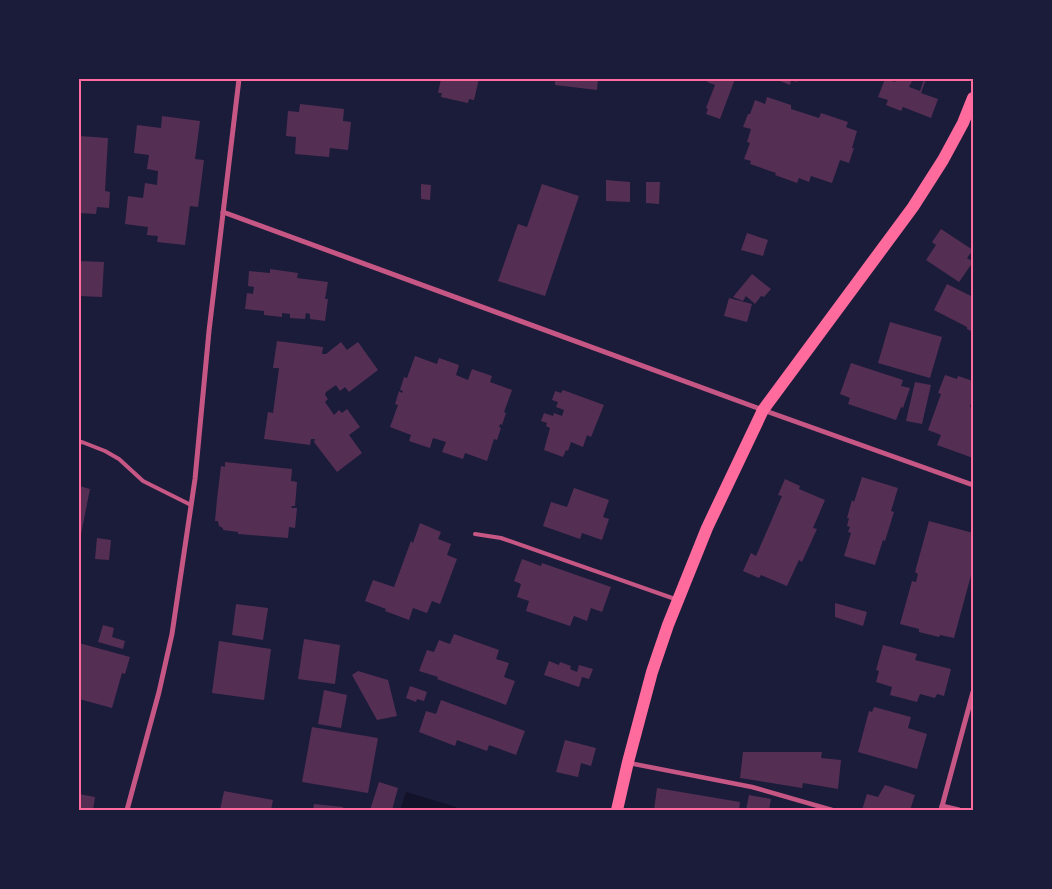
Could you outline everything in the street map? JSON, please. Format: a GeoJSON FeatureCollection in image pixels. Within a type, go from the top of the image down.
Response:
{"type":"FeatureCollection","features":[{"type":"Feature","properties":{"kind":"main road"},"geometry":{"type":"LineString","coordinates":[[617,810],[652,672],[677,600],[715,510],[763,410],[913,207],[943,160],[963,123],[973,98]]}},
{"type":"Feature","properties":{"kind":"street"},"geometry":{"type":"LineString","coordinates":[[127,810],[159,692],[172,634],[191,505],[239,79]]}},
{"type":"Feature","properties":{"kind":"street"},"geometry":{"type":"LineString","coordinates":[[223,212],[763,410],[973,484]]}},
{"type":"Feature","properties":{"kind":"street"},"geometry":{"type":"LineString","coordinates":[[959,810],[941,808],[973,692]]}},
{"type":"Feature","properties":{"kind":"street"},"geometry":{"type":"LineString","coordinates":[[628,762],[752,787],[832,810]]}},
{"type":"Feature","properties":{"kind":"lane"},"geometry":{"type":"LineString","coordinates":[[79,443],[82,442],[105,451],[119,460],[143,481],[191,505]]}},
{"type":"Feature","properties":{"kind":"lane"},"geometry":{"type":"LineString","coordinates":[[475,534],[501,538],[677,600]]}},
{"type":"Feature","properties":{"kind":"shaded area"},"geometry":{"type":"Polygon","coordinates":[[[406,792],[456,807],[455,810],[400,810],[406,792]]]}},
{"type":"Feature","properties":{"kind":"building"},"geometry":{"type":"Polygon","coordinates":[[[441,79],[479,79],[474,100],[469,99],[468,103],[441,97],[442,93],[438,93],[441,79]]]}},
{"type":"Feature","properties":{"kind":"building"},"geometry":{"type":"Polygon","coordinates":[[[555,79],[598,79],[597,90],[555,85],[555,79]]]}},
{"type":"Feature","properties":{"kind":"building"},"geometry":{"type":"Polygon","coordinates":[[[708,79],[735,79],[720,119],[706,114],[708,109],[706,108],[715,85],[707,82],[708,79]]]}},
{"type":"Feature","properties":{"kind":"building"},"geometry":{"type":"Polygon","coordinates":[[[775,79],[799,79],[797,82],[791,80],[790,85],[775,79]]]}},
{"type":"Feature","properties":{"kind":"building"},"geometry":{"type":"Polygon","coordinates":[[[885,79],[895,82],[898,79],[913,79],[909,87],[920,91],[924,79],[926,79],[921,93],[938,99],[931,118],[903,107],[901,111],[886,105],[888,100],[878,97],[885,79]]]}},
{"type":"Feature","properties":{"kind":"building"},"geometry":{"type":"Polygon","coordinates":[[[767,97],[791,105],[791,109],[819,118],[821,113],[848,122],[846,127],[857,131],[849,163],[840,160],[832,183],[811,176],[809,182],[799,178],[797,183],[750,164],[751,161],[744,159],[750,143],[747,142],[751,129],[743,127],[755,100],[765,104],[767,97]]]}},
{"type":"Feature","properties":{"kind":"building"},"geometry":{"type":"Polygon","coordinates":[[[300,104],[344,109],[343,121],[351,122],[348,150],[330,148],[329,157],[295,154],[296,137],[286,136],[288,111],[299,112],[300,104]]]}},
{"type":"Feature","properties":{"kind":"building"},"geometry":{"type":"Polygon","coordinates":[[[162,116],[200,121],[195,159],[204,160],[198,207],[190,206],[185,245],[157,242],[158,236],[147,235],[148,227],[125,224],[128,196],[143,198],[145,183],[157,185],[158,171],[147,169],[149,155],[134,153],[137,125],[161,128],[162,116]]]}},
{"type":"Feature","properties":{"kind":"building"},"geometry":{"type":"Polygon","coordinates":[[[79,136],[108,138],[105,191],[110,192],[109,208],[97,207],[96,214],[79,213],[79,136]]]}},
{"type":"Feature","properties":{"kind":"building"},"geometry":{"type":"Polygon","coordinates":[[[606,180],[630,182],[630,202],[606,201],[606,180]]]}},
{"type":"Feature","properties":{"kind":"building"},"geometry":{"type":"Polygon","coordinates":[[[646,182],[660,182],[659,204],[646,203],[646,182]]]}},
{"type":"Feature","properties":{"kind":"building"},"geometry":{"type":"Polygon","coordinates":[[[421,184],[431,185],[430,200],[421,199],[421,184]]]}},
{"type":"Feature","properties":{"kind":"building"},"geometry":{"type":"Polygon","coordinates":[[[542,184],[579,196],[545,296],[498,281],[518,224],[527,227],[542,184]]]}},
{"type":"Feature","properties":{"kind":"building"},"geometry":{"type":"Polygon","coordinates":[[[941,229],[973,250],[967,258],[973,262],[959,282],[926,260],[936,245],[932,242],[941,229]]]}},
{"type":"Feature","properties":{"kind":"building"},"geometry":{"type":"Polygon","coordinates":[[[747,233],[768,240],[763,256],[741,250],[747,233]]]}},
{"type":"Feature","properties":{"kind":"building"},"geometry":{"type":"Polygon","coordinates":[[[79,261],[104,262],[102,297],[79,296],[79,261]]]}},
{"type":"Feature","properties":{"kind":"building"},"geometry":{"type":"Polygon","coordinates":[[[270,269],[298,273],[297,278],[328,282],[325,299],[328,299],[325,321],[310,319],[310,314],[306,313],[305,319],[290,318],[290,314],[282,313],[282,317],[264,315],[264,311],[245,309],[247,293],[253,294],[254,287],[248,286],[249,271],[270,273],[270,269]]]}},
{"type":"Feature","properties":{"kind":"building"},"geometry":{"type":"Polygon","coordinates":[[[752,274],[771,289],[764,297],[761,296],[755,304],[746,296],[743,301],[733,297],[752,274]]]}},
{"type":"Feature","properties":{"kind":"building"},"geometry":{"type":"Polygon","coordinates":[[[947,284],[973,297],[973,332],[934,310],[947,284]]]}},
{"type":"Feature","properties":{"kind":"building"},"geometry":{"type":"Polygon","coordinates":[[[729,298],[752,304],[747,322],[724,316],[729,298]]]}},
{"type":"Feature","properties":{"kind":"building"},"geometry":{"type":"Polygon","coordinates":[[[890,322],[942,337],[930,378],[878,363],[890,322]]]}},
{"type":"Feature","properties":{"kind":"building"},"geometry":{"type":"Polygon","coordinates":[[[277,341],[323,347],[322,354],[326,354],[341,342],[347,350],[358,342],[378,370],[349,392],[345,387],[340,391],[336,385],[326,392],[325,395],[328,399],[325,402],[334,415],[339,410],[342,413],[347,409],[360,427],[349,435],[362,453],[337,472],[314,442],[315,439],[311,439],[310,445],[264,439],[268,412],[273,413],[279,368],[273,368],[277,341]]]}},
{"type":"Feature","properties":{"kind":"building"},"geometry":{"type":"Polygon","coordinates":[[[415,356],[437,364],[439,358],[459,365],[456,375],[468,380],[472,369],[492,376],[490,382],[512,390],[504,412],[506,413],[502,425],[500,424],[499,427],[501,428],[497,440],[494,439],[487,461],[465,453],[463,459],[442,452],[446,442],[433,438],[430,448],[409,441],[411,435],[390,427],[398,405],[395,404],[399,391],[402,393],[403,391],[400,390],[404,377],[407,378],[415,356]]]}},
{"type":"Feature","properties":{"kind":"building"},"geometry":{"type":"Polygon","coordinates":[[[851,363],[903,380],[901,386],[910,388],[903,408],[901,407],[896,420],[848,404],[850,398],[840,394],[851,363]]]}},
{"type":"Feature","properties":{"kind":"building"},"geometry":{"type":"Polygon","coordinates":[[[945,375],[957,379],[958,376],[973,381],[973,397],[970,407],[973,408],[973,458],[937,445],[941,435],[928,430],[941,394],[938,393],[945,375]]]}},
{"type":"Feature","properties":{"kind":"building"},"geometry":{"type":"Polygon","coordinates":[[[915,382],[931,385],[922,424],[906,421],[915,382]]]}},
{"type":"Feature","properties":{"kind":"building"},"geometry":{"type":"Polygon","coordinates":[[[563,390],[604,405],[591,437],[587,435],[583,447],[571,442],[568,451],[566,450],[563,457],[544,450],[550,428],[546,426],[547,423],[541,421],[544,413],[553,416],[554,413],[562,416],[564,410],[556,407],[558,402],[552,400],[555,391],[561,393],[563,390]]]}},
{"type":"Feature","properties":{"kind":"building"},"geometry":{"type":"Polygon","coordinates":[[[225,462],[292,469],[291,481],[297,482],[295,506],[291,508],[297,508],[295,528],[289,527],[288,538],[238,534],[238,532],[223,530],[219,526],[218,521],[215,521],[217,499],[221,466],[225,467],[225,462]]]}},
{"type":"Feature","properties":{"kind":"building"},"geometry":{"type":"Polygon","coordinates":[[[862,477],[898,488],[891,511],[894,512],[875,565],[844,556],[851,533],[848,532],[850,527],[847,526],[849,518],[847,518],[862,477]]]}},
{"type":"Feature","properties":{"kind":"building"},"geometry":{"type":"Polygon","coordinates":[[[785,479],[800,486],[799,489],[825,500],[813,528],[817,529],[802,562],[799,560],[787,586],[761,575],[759,578],[743,571],[751,553],[756,556],[782,496],[778,495],[785,479]]]}},
{"type":"Feature","properties":{"kind":"building"},"geometry":{"type":"Polygon","coordinates":[[[79,486],[90,489],[80,539],[79,539],[79,486]]]}},
{"type":"Feature","properties":{"kind":"building"},"geometry":{"type":"Polygon","coordinates":[[[574,488],[609,500],[603,517],[609,519],[602,540],[582,533],[580,539],[543,526],[551,502],[567,507],[574,488]]]}},
{"type":"Feature","properties":{"kind":"building"},"geometry":{"type":"Polygon","coordinates":[[[929,521],[973,533],[973,568],[954,638],[940,635],[939,637],[919,632],[919,629],[900,624],[912,581],[916,582],[918,574],[915,572],[929,521]]]}},
{"type":"Feature","properties":{"kind":"building"},"geometry":{"type":"Polygon","coordinates":[[[420,523],[441,532],[438,539],[451,544],[447,555],[457,559],[440,604],[432,601],[427,613],[413,608],[409,620],[365,601],[373,580],[394,587],[411,541],[413,543],[420,523]]]}},
{"type":"Feature","properties":{"kind":"building"},"geometry":{"type":"Polygon","coordinates":[[[97,538],[111,540],[109,560],[95,559],[97,538]]]}},
{"type":"Feature","properties":{"kind":"building"},"geometry":{"type":"Polygon","coordinates":[[[522,559],[541,566],[542,563],[611,587],[602,612],[591,608],[587,621],[574,616],[570,626],[526,611],[529,601],[517,597],[521,584],[514,581],[522,559]]]}},
{"type":"Feature","properties":{"kind":"building"},"geometry":{"type":"Polygon","coordinates":[[[835,603],[867,612],[863,626],[835,617],[835,603]]]}},
{"type":"Feature","properties":{"kind":"building"},"geometry":{"type":"Polygon","coordinates":[[[236,604],[268,608],[263,640],[232,635],[236,604]]]}},
{"type":"Feature","properties":{"kind":"building"},"geometry":{"type":"Polygon","coordinates":[[[103,625],[114,628],[112,637],[125,641],[123,649],[98,642],[103,625]]]}},
{"type":"Feature","properties":{"kind":"building"},"geometry":{"type":"Polygon","coordinates":[[[454,634],[499,650],[496,659],[509,663],[504,677],[515,681],[506,705],[419,671],[427,650],[434,652],[439,640],[450,644],[454,634]]]}},
{"type":"Feature","properties":{"kind":"building"},"geometry":{"type":"Polygon","coordinates":[[[304,639],[340,645],[335,684],[298,679],[304,639]]]}},
{"type":"Feature","properties":{"kind":"building"},"geometry":{"type":"Polygon","coordinates":[[[219,641],[271,649],[264,700],[212,693],[219,641]]]}},
{"type":"Feature","properties":{"kind":"building"},"geometry":{"type":"Polygon","coordinates":[[[79,643],[130,657],[125,674],[122,673],[112,708],[79,699],[79,643]]]}},
{"type":"Feature","properties":{"kind":"building"},"geometry":{"type":"Polygon","coordinates":[[[883,645],[917,654],[915,660],[951,669],[944,696],[937,694],[935,698],[920,694],[917,702],[890,695],[892,687],[876,682],[879,671],[876,670],[883,645]]]}},
{"type":"Feature","properties":{"kind":"building"},"geometry":{"type":"Polygon","coordinates":[[[549,661],[559,665],[560,662],[571,666],[570,669],[577,672],[579,665],[593,669],[589,679],[582,677],[579,687],[544,675],[549,661]]]}},
{"type":"Feature","properties":{"kind":"building"},"geometry":{"type":"Polygon","coordinates":[[[358,671],[388,680],[397,716],[377,720],[352,675],[358,671]]]}},
{"type":"Feature","properties":{"kind":"building"},"geometry":{"type":"Polygon","coordinates":[[[410,686],[427,692],[424,701],[417,699],[416,702],[406,698],[410,686]]]}},
{"type":"Feature","properties":{"kind":"building"},"geometry":{"type":"Polygon","coordinates":[[[324,690],[347,695],[341,728],[318,724],[324,690]]]}},
{"type":"Feature","properties":{"kind":"building"},"geometry":{"type":"Polygon","coordinates":[[[441,700],[525,731],[516,755],[489,745],[487,751],[457,740],[455,746],[419,732],[426,711],[436,714],[441,700]]]}},
{"type":"Feature","properties":{"kind":"building"},"geometry":{"type":"Polygon","coordinates":[[[874,707],[911,717],[908,728],[927,734],[917,769],[858,752],[869,711],[872,712],[874,707]]]}},
{"type":"Feature","properties":{"kind":"building"},"geometry":{"type":"Polygon","coordinates":[[[312,727],[378,738],[368,793],[302,782],[312,727]]]}},
{"type":"Feature","properties":{"kind":"building"},"geometry":{"type":"Polygon","coordinates":[[[565,740],[596,748],[591,766],[581,763],[578,777],[556,772],[565,740]]]}},
{"type":"Feature","properties":{"kind":"building"},"geometry":{"type":"Polygon","coordinates":[[[743,752],[822,752],[821,758],[841,760],[838,789],[803,783],[802,788],[740,778],[743,752]]]}},
{"type":"Feature","properties":{"kind":"building"},"geometry":{"type":"Polygon","coordinates":[[[379,782],[398,788],[392,810],[370,810],[379,782]]]}},
{"type":"Feature","properties":{"kind":"building"},"geometry":{"type":"Polygon","coordinates":[[[885,785],[915,795],[910,810],[862,810],[867,794],[878,797],[885,785]]]}},
{"type":"Feature","properties":{"kind":"building"},"geometry":{"type":"Polygon","coordinates":[[[657,788],[740,802],[739,810],[654,810],[657,788]]]}},
{"type":"Feature","properties":{"kind":"building"},"geometry":{"type":"Polygon","coordinates":[[[224,791],[273,800],[271,810],[220,810],[224,791]]]}},
{"type":"Feature","properties":{"kind":"building"},"geometry":{"type":"Polygon","coordinates":[[[79,794],[95,797],[93,810],[79,810],[79,794]]]}},
{"type":"Feature","properties":{"kind":"building"},"geometry":{"type":"Polygon","coordinates":[[[749,795],[771,799],[769,810],[746,810],[749,795]]]}},
{"type":"Feature","properties":{"kind":"building"},"geometry":{"type":"Polygon","coordinates":[[[314,804],[343,807],[342,810],[313,810],[314,804]]]}}]}
